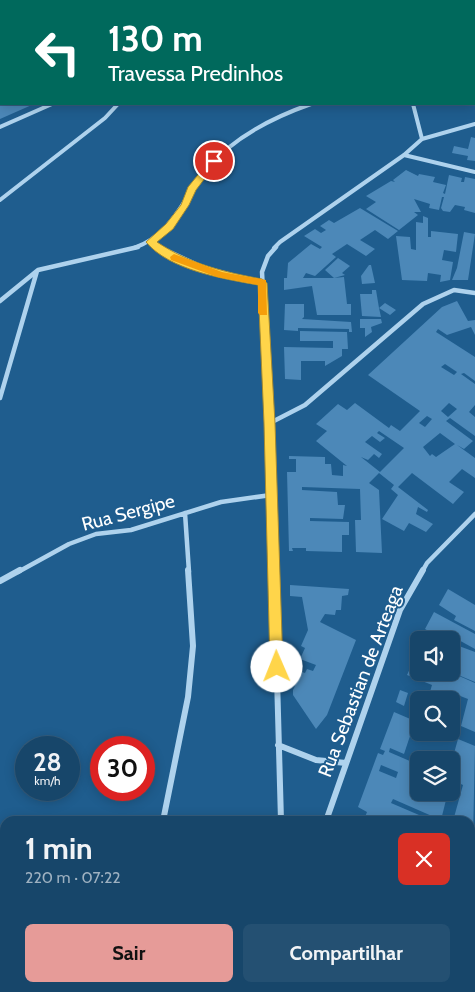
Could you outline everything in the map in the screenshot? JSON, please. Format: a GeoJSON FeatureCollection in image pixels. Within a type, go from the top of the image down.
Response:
{"type":"FeatureCollection","features":[{"type":"Feature","properties":{"kind":"street"},"geometry":{"type":"LineString","coordinates":[[0,127],[50,105]]}},
{"type":"Feature","properties":{"kind":"street"},"geometry":{"type":"LineString","coordinates":[[0,200],[105,118],[117,105]]}},
{"type":"Feature","properties":{"kind":"street"},"geometry":{"type":"LineString","coordinates":[[0,301],[38,270],[136,248],[151,242],[170,226],[185,205],[192,189],[222,153],[249,133],[309,105]]}},
{"type":"Feature","properties":{"kind":"street"},"geometry":{"type":"LineString","coordinates":[[413,105],[422,139]]}},
{"type":"Feature","properties":{"kind":"street"},"geometry":{"type":"LineString","coordinates":[[281,816],[270,423],[262,272],[268,256],[280,242],[404,155],[422,139],[475,124]]}},
{"type":"Feature","properties":{"kind":"street"},"geometry":{"type":"LineString","coordinates":[[404,155],[475,172]]}},
{"type":"Feature","properties":{"kind":"street"},"geometry":{"type":"LineString","coordinates":[[151,242],[171,256],[192,266],[221,275],[262,283]]}},
{"type":"Feature","properties":{"kind":"street"},"geometry":{"type":"LineString","coordinates":[[0,398],[38,270]]}},
{"type":"Feature","properties":{"kind":"street"},"geometry":{"type":"LineString","coordinates":[[270,423],[291,414],[305,405],[423,304],[454,290],[475,293]]}},
{"type":"Feature","properties":{"kind":"street","name":"Rua Sergipe"},"geometry":{"type":"LineString","coordinates":[[0,581],[69,544],[87,538],[131,530],[221,502],[271,495]]}},
{"type":"Feature","properties":{"kind":"street"},"geometry":{"type":"LineString","coordinates":[[164,816],[188,697],[193,646],[185,512]]}},
{"type":"Feature","properties":{"kind":"street","name":"Rua Sebastian de Arteaga"},"geometry":{"type":"LineString","coordinates":[[328,816],[400,610],[427,564],[475,514]]}},
{"type":"Feature","properties":{"kind":"street"},"geometry":{"type":"LineString","coordinates":[[278,745],[316,760],[346,763]]}},
{"type":"Feature","properties":{"kind":"building"},"geometry":{"type":"Polygon","coordinates":[[[0,105],[32,105],[0,119],[0,105]]]}},
{"type":"Feature","properties":{"kind":"building"},"geometry":{"type":"Polygon","coordinates":[[[471,137],[475,138],[475,161],[467,160],[468,156],[452,153],[454,146],[468,149],[471,137]]]}},
{"type":"Feature","properties":{"kind":"building"},"geometry":{"type":"Polygon","coordinates":[[[406,170],[418,176],[419,174],[435,177],[433,182],[446,185],[443,193],[445,194],[449,175],[462,178],[461,182],[464,182],[465,177],[475,179],[475,213],[464,210],[465,207],[455,205],[450,212],[443,211],[441,208],[444,197],[442,197],[439,210],[429,208],[430,204],[414,199],[421,212],[414,212],[418,215],[399,230],[366,209],[376,202],[366,196],[391,181],[395,182],[393,180],[406,170]]]}},
{"type":"Feature","properties":{"kind":"building"},"geometry":{"type":"Polygon","coordinates":[[[360,208],[398,231],[388,239],[375,230],[360,240],[375,249],[366,256],[347,244],[332,254],[336,257],[315,276],[306,273],[303,278],[344,277],[347,304],[351,304],[351,315],[317,315],[312,286],[284,290],[284,278],[287,278],[288,263],[311,244],[320,249],[322,247],[304,236],[315,229],[321,233],[326,230],[320,226],[329,220],[334,223],[360,208]]]}},
{"type":"Feature","properties":{"kind":"building"},"geometry":{"type":"Polygon","coordinates":[[[423,216],[428,218],[428,237],[431,237],[431,231],[458,234],[456,252],[444,250],[442,260],[453,262],[450,280],[440,282],[441,275],[428,273],[427,281],[402,280],[396,236],[410,237],[411,249],[416,250],[416,222],[423,223],[423,216]]]}},
{"type":"Feature","properties":{"kind":"building"},"geometry":{"type":"Polygon","coordinates":[[[464,232],[475,234],[468,280],[452,280],[457,268],[464,232]]]}},
{"type":"Feature","properties":{"kind":"building"},"geometry":{"type":"Polygon","coordinates":[[[338,258],[350,266],[342,273],[345,275],[334,278],[325,270],[338,258]]]}},
{"type":"Feature","properties":{"kind":"building"},"geometry":{"type":"Polygon","coordinates":[[[371,265],[375,283],[362,284],[361,276],[371,265]]]}},
{"type":"Feature","properties":{"kind":"building"},"geometry":{"type":"Polygon","coordinates":[[[372,290],[376,290],[381,317],[362,316],[360,294],[372,294],[372,290]]]}},
{"type":"Feature","properties":{"kind":"building"},"geometry":{"type":"Polygon","coordinates":[[[457,301],[468,321],[475,320],[475,335],[471,327],[447,335],[438,329],[436,332],[475,357],[475,381],[464,373],[461,374],[475,384],[475,405],[469,412],[475,417],[475,436],[450,418],[446,421],[473,441],[464,449],[457,445],[475,458],[475,478],[462,469],[449,482],[464,492],[453,504],[412,473],[398,487],[428,510],[427,512],[418,507],[416,514],[433,524],[426,532],[409,523],[404,531],[382,519],[398,495],[391,489],[394,485],[379,473],[369,483],[379,490],[382,553],[356,552],[355,520],[361,520],[360,489],[302,487],[302,490],[337,492],[338,505],[345,505],[343,519],[310,518],[310,521],[349,522],[349,535],[342,535],[342,552],[306,551],[306,548],[292,548],[293,551],[289,551],[287,472],[296,472],[296,459],[289,459],[289,456],[325,457],[325,464],[331,464],[332,475],[343,476],[343,465],[347,466],[316,441],[327,431],[316,424],[338,404],[347,410],[355,403],[389,428],[391,425],[400,431],[420,411],[368,375],[442,307],[457,301]],[[445,364],[441,367],[454,375],[457,372],[445,364]],[[449,403],[441,411],[448,417],[457,409],[449,403]],[[427,416],[419,423],[425,427],[432,419],[427,416]],[[379,431],[377,433],[385,438],[380,442],[372,436],[365,442],[382,454],[379,458],[374,454],[368,460],[361,457],[380,472],[404,448],[379,431]],[[440,433],[423,447],[430,456],[432,454],[436,457],[455,444],[440,433]]]}},
{"type":"Feature","properties":{"kind":"building"},"geometry":{"type":"Polygon","coordinates":[[[385,303],[396,310],[390,315],[379,308],[385,303]]]}},
{"type":"Feature","properties":{"kind":"building"},"geometry":{"type":"Polygon","coordinates":[[[285,304],[304,304],[304,317],[302,319],[351,322],[352,332],[349,332],[349,329],[298,328],[298,331],[284,330],[285,304]]]}},
{"type":"Feature","properties":{"kind":"building"},"geometry":{"type":"Polygon","coordinates":[[[360,319],[381,319],[382,323],[371,327],[372,332],[365,337],[365,328],[360,328],[360,319]]]}},
{"type":"Feature","properties":{"kind":"building"},"geometry":{"type":"Polygon","coordinates":[[[300,331],[347,332],[348,349],[342,349],[342,356],[325,366],[325,361],[301,361],[301,380],[285,379],[284,347],[333,348],[333,341],[300,341],[300,331]]]}},
{"type":"Feature","properties":{"kind":"building"},"geometry":{"type":"Polygon","coordinates":[[[290,585],[349,589],[348,595],[342,596],[341,610],[336,610],[335,615],[325,614],[320,622],[356,640],[327,715],[316,729],[293,695],[293,690],[302,672],[305,673],[307,669],[313,671],[316,665],[300,659],[305,648],[301,646],[308,630],[302,597],[290,596],[290,585]]]}},
{"type":"Feature","properties":{"kind":"building"},"geometry":{"type":"Polygon","coordinates":[[[448,589],[475,605],[475,631],[454,620],[456,616],[439,605],[448,589]]]}},
{"type":"Feature","properties":{"kind":"building"},"geometry":{"type":"Polygon","coordinates":[[[434,612],[475,634],[475,649],[460,641],[460,631],[429,631],[425,629],[434,612]]]}},
{"type":"Feature","properties":{"kind":"building"},"geometry":{"type":"Polygon","coordinates":[[[460,646],[475,652],[475,682],[460,676],[460,646]]]}},
{"type":"Feature","properties":{"kind":"building"},"geometry":{"type":"Polygon","coordinates":[[[460,676],[475,683],[475,732],[461,726],[468,699],[460,696],[460,691],[430,691],[432,685],[422,681],[460,681],[460,676]]]}},
{"type":"Feature","properties":{"kind":"building"},"geometry":{"type":"Polygon","coordinates":[[[400,690],[408,693],[404,706],[396,702],[400,690]]]}},
{"type":"Feature","properties":{"kind":"building"},"geometry":{"type":"Polygon","coordinates":[[[394,712],[410,719],[410,736],[404,754],[390,748],[389,752],[410,761],[410,801],[446,801],[442,816],[432,816],[393,799],[391,803],[421,816],[365,816],[367,812],[358,807],[378,753],[383,755],[385,751],[380,749],[394,712]],[[381,765],[379,771],[396,778],[398,772],[381,765]]]}},
{"type":"Feature","properties":{"kind":"building"},"geometry":{"type":"Polygon","coordinates":[[[460,740],[475,746],[473,816],[454,816],[463,785],[460,784],[460,751],[455,751],[457,741],[460,740]]]}},
{"type":"Feature","properties":{"kind":"slow traffic"},"geometry":{"type":"LineString","coordinates":[[174,257],[192,266],[221,275],[262,283],[263,313]]}},
{"type":"Feature","properties":{"kind":"route"},"geometry":{"type":"LineString","coordinates":[[214,161],[192,189],[185,205],[170,226],[151,242],[171,256],[192,266],[221,275],[262,283],[270,423],[277,667]]}}]}
